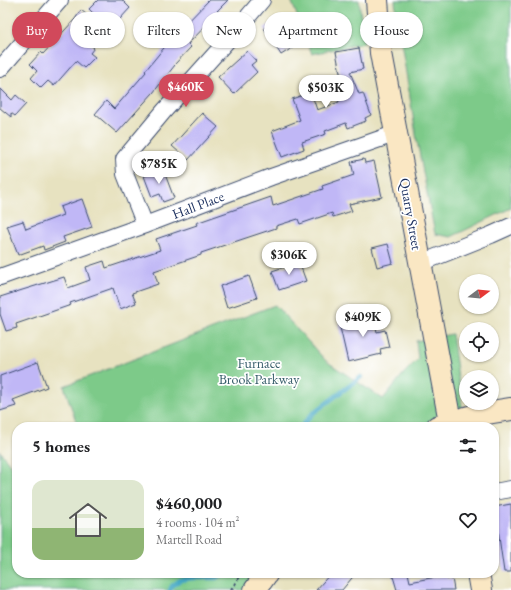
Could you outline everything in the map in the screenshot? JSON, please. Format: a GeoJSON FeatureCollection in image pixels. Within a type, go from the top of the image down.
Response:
{"type":"FeatureCollection","features":[{"type":"Feature","properties":{"kind":"main road","name":"Quarry Street"},"geometry":{"type":"LineString","coordinates":[[377,0],[381,53],[421,263],[446,422]]}},
{"type":"Feature","properties":{"kind":"main road"},"geometry":{"type":"LineString","coordinates":[[457,422],[511,409]]}},
{"type":"Feature","properties":{"kind":"main road"},"geometry":{"type":"LineString","coordinates":[[255,590],[263,578]]}},
{"type":"Feature","properties":{"kind":"main road"},"geometry":{"type":"LineString","coordinates":[[479,578],[481,590]]}},
{"type":"Feature","properties":{"kind":"street"},"geometry":{"type":"LineString","coordinates":[[0,69],[60,0]]}},
{"type":"Feature","properties":{"kind":"street"},"geometry":{"type":"LineString","coordinates":[[145,225],[125,174],[124,159],[164,111],[262,0]]}},
{"type":"Feature","properties":{"kind":"street","name":"Hall Place"},"geometry":{"type":"LineString","coordinates":[[0,276],[397,133]]}},
{"type":"Feature","properties":{"kind":"street"},"geometry":{"type":"LineString","coordinates":[[421,263],[491,236],[511,226]]}},
{"type":"Feature","properties":{"kind":"street"},"geometry":{"type":"LineString","coordinates":[[499,491],[511,489]]}},
{"type":"Feature","properties":{"kind":"path"},"geometry":{"type":"LineString","coordinates":[[231,590],[239,578]]}},
{"type":"Feature","properties":{"kind":"green space"},"geometry":{"type":"Polygon","coordinates":[[[291,0],[359,0],[360,44],[352,46],[352,12],[296,12],[291,0]]]}},
{"type":"Feature","properties":{"kind":"green space"},"geometry":{"type":"Polygon","coordinates":[[[395,0],[511,0],[511,208],[451,237],[435,234],[417,141],[402,48],[423,48],[423,12],[396,11],[395,0]]]}},
{"type":"Feature","properties":{"kind":"green space"},"geometry":{"type":"Polygon","coordinates":[[[310,48],[340,48],[312,54],[310,48]]]}},
{"type":"Feature","properties":{"kind":"green space","name":"Furnace Brook Parkway"},"geometry":{"type":"Polygon","coordinates":[[[275,305],[326,361],[383,399],[405,372],[418,359],[416,341],[452,334],[459,384],[459,410],[463,410],[464,422],[76,422],[64,386],[275,305]]]}},
{"type":"Feature","properties":{"kind":"green space"},"geometry":{"type":"Polygon","coordinates":[[[0,451],[12,467],[12,578],[257,578],[249,590],[0,590],[0,451]]]}},
{"type":"Feature","properties":{"kind":"building"},"geometry":{"type":"Polygon","coordinates":[[[98,0],[122,0],[130,8],[125,14],[125,12],[92,12],[89,9],[98,0]]]}},
{"type":"Feature","properties":{"kind":"building"},"geometry":{"type":"Polygon","coordinates":[[[209,0],[228,0],[217,11],[219,12],[202,12],[202,30],[194,38],[194,16],[209,0]]]}},
{"type":"Feature","properties":{"kind":"building"},"geometry":{"type":"Polygon","coordinates":[[[70,24],[70,48],[94,48],[90,53],[95,57],[84,68],[76,61],[54,86],[48,81],[41,88],[31,78],[37,71],[30,64],[41,52],[43,54],[48,48],[62,48],[62,33],[70,24]]]}},
{"type":"Feature","properties":{"kind":"building"},"geometry":{"type":"Polygon","coordinates":[[[164,48],[190,48],[174,65],[153,93],[117,133],[95,114],[106,101],[114,109],[146,72],[145,71],[164,48]]]}},
{"type":"Feature","properties":{"kind":"building"},"geometry":{"type":"Polygon","coordinates":[[[277,48],[292,48],[281,55],[277,48]]]}},
{"type":"Feature","properties":{"kind":"building"},"geometry":{"type":"Polygon","coordinates":[[[359,48],[363,69],[350,72],[359,94],[363,93],[371,115],[365,118],[366,121],[348,128],[346,123],[325,131],[326,134],[302,142],[304,149],[282,157],[272,131],[300,120],[292,99],[311,92],[317,110],[339,102],[335,91],[343,88],[336,52],[359,48]]]}},
{"type":"Feature","properties":{"kind":"building"},"geometry":{"type":"Polygon","coordinates":[[[247,51],[256,61],[251,65],[257,72],[234,94],[218,77],[247,51]]]}},
{"type":"Feature","properties":{"kind":"building"},"geometry":{"type":"Polygon","coordinates":[[[0,88],[12,100],[16,95],[26,104],[15,116],[11,113],[11,117],[0,108],[0,88]]]}},
{"type":"Feature","properties":{"kind":"building"},"geometry":{"type":"Polygon","coordinates":[[[202,113],[218,127],[188,160],[172,146],[202,113]]]}},
{"type":"Feature","properties":{"kind":"building"},"geometry":{"type":"Polygon","coordinates":[[[364,159],[365,163],[374,161],[382,197],[349,204],[352,211],[333,217],[332,213],[300,224],[298,219],[276,226],[276,228],[201,253],[201,255],[154,271],[158,284],[132,293],[136,303],[120,309],[113,288],[70,303],[71,305],[16,324],[17,328],[6,331],[0,314],[0,297],[64,277],[68,288],[90,280],[86,267],[104,261],[106,268],[160,250],[156,239],[197,225],[196,223],[271,197],[273,206],[323,189],[322,186],[354,175],[351,162],[364,159]]]}},
{"type":"Feature","properties":{"kind":"building"},"geometry":{"type":"Polygon","coordinates":[[[163,169],[174,198],[163,202],[160,194],[152,197],[144,176],[163,169]]]}},
{"type":"Feature","properties":{"kind":"building"},"geometry":{"type":"Polygon","coordinates":[[[82,199],[92,227],[63,237],[65,242],[44,250],[43,246],[18,255],[7,226],[23,221],[26,229],[63,215],[60,207],[82,199]]]}},
{"type":"Feature","properties":{"kind":"building"},"geometry":{"type":"Polygon","coordinates":[[[388,244],[393,263],[377,267],[372,248],[388,244]]]}},
{"type":"Feature","properties":{"kind":"building"},"geometry":{"type":"Polygon","coordinates":[[[299,262],[306,281],[279,290],[272,271],[299,262]]]}},
{"type":"Feature","properties":{"kind":"building"},"geometry":{"type":"Polygon","coordinates":[[[249,276],[257,298],[227,308],[220,286],[249,276]]]}},
{"type":"Feature","properties":{"kind":"building"},"geometry":{"type":"Polygon","coordinates":[[[373,315],[377,332],[385,330],[389,347],[380,349],[381,354],[348,362],[339,323],[373,315]]]}},
{"type":"Feature","properties":{"kind":"building"},"geometry":{"type":"Polygon","coordinates":[[[38,362],[47,387],[13,400],[16,406],[0,411],[0,376],[38,362]]]}},
{"type":"Feature","properties":{"kind":"building"},"geometry":{"type":"Polygon","coordinates":[[[511,504],[511,572],[504,572],[499,537],[499,506],[511,504]]]}},
{"type":"Feature","properties":{"kind":"building"},"geometry":{"type":"Polygon","coordinates":[[[327,578],[352,578],[342,590],[316,590],[327,578]]]}},
{"type":"Feature","properties":{"kind":"building"},"geometry":{"type":"Polygon","coordinates":[[[393,578],[409,578],[410,582],[431,578],[452,578],[454,590],[397,590],[393,578]]]}},
{"type":"Feature","properties":{"kind":"waterway"},"geometry":{"type":"LineString","coordinates":[[305,422],[312,414],[361,377]]}},
{"type":"Feature","properties":{"kind":"waterway"},"geometry":{"type":"LineString","coordinates":[[170,590],[172,586],[180,580],[193,578]]}},
{"type":"Feature","properties":{"kind":"waterway"},"geometry":{"type":"LineString","coordinates":[[193,578],[216,578]]}}]}
